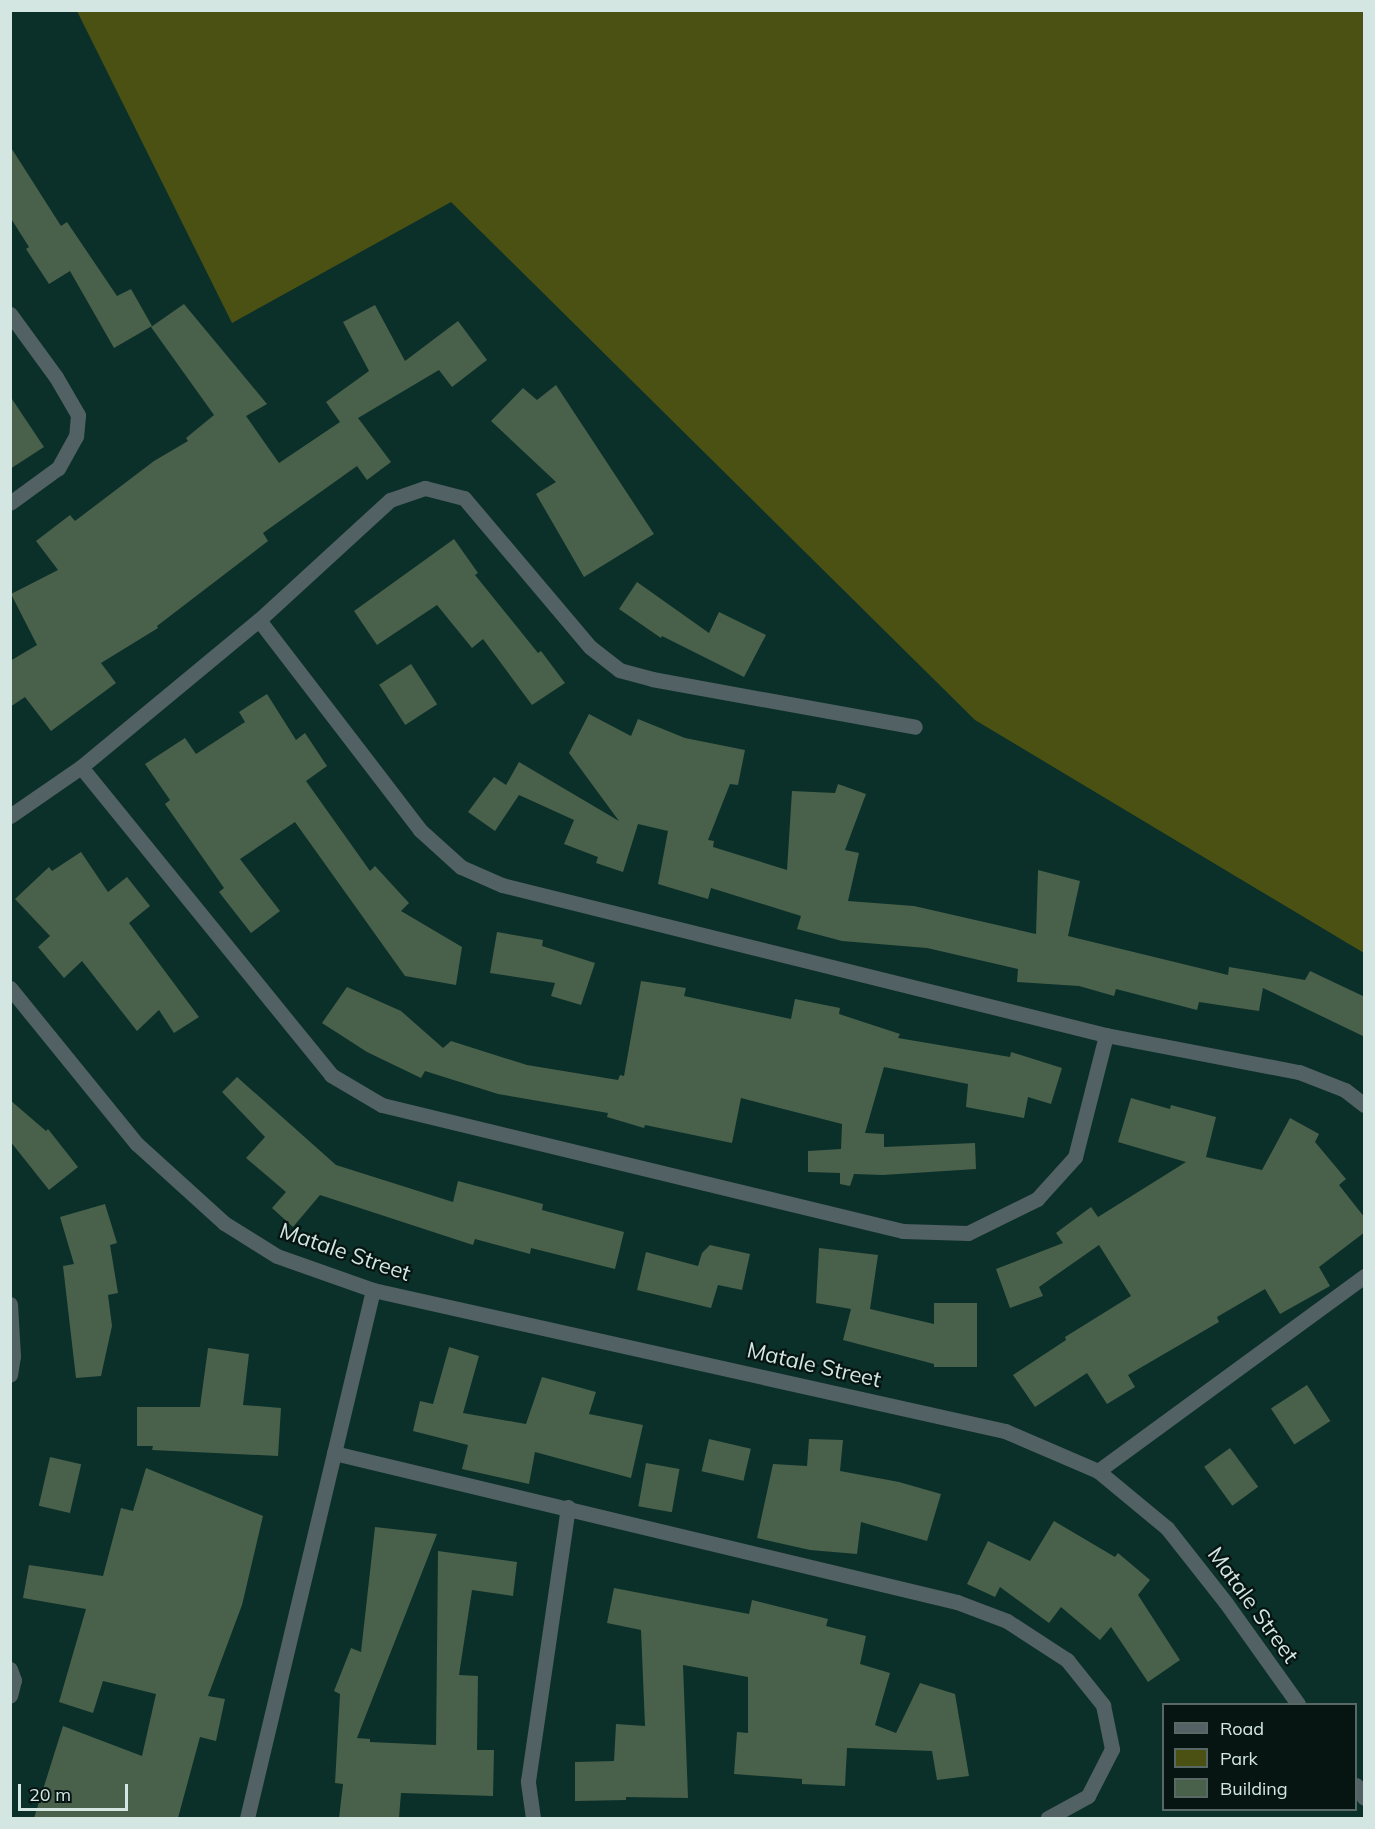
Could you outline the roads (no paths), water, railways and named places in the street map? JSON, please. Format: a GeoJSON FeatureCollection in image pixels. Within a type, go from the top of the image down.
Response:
{"type":"FeatureCollection","features":[{"type":"Feature","properties":{"kind":"street"},"geometry":{"type":"LineString","coordinates":[[10,314],[56,377],[78,415],[76,436],[58,468],[10,503]]}},
{"type":"Feature","properties":{"kind":"street"},"geometry":{"type":"LineString","coordinates":[[10,816],[81,767],[259,620],[390,500],[424,488],[464,498],[590,647],[619,670],[652,679],[915,727]]}},
{"type":"Feature","properties":{"kind":"street"},"geometry":{"type":"LineString","coordinates":[[259,620],[420,830],[461,867],[502,885],[1106,1035],[1299,1072],[1345,1090],[1365,1105]]}},
{"type":"Feature","properties":{"kind":"street"},"geometry":{"type":"LineString","coordinates":[[81,767],[331,1075],[382,1105],[903,1231],[968,1233],[1037,1199],[1076,1157],[1106,1035]]}},
{"type":"Feature","properties":{"kind":"street","name":"Matale Street"},"geometry":{"type":"LineString","coordinates":[[10,988],[136,1144],[224,1223],[277,1256],[373,1290],[1005,1431],[1098,1471],[1167,1528],[1226,1603],[1297,1703]]}},
{"type":"Feature","properties":{"kind":"street"},"geometry":{"type":"LineString","coordinates":[[1098,1471],[1365,1276]]}},
{"type":"Feature","properties":{"kind":"street"},"geometry":{"type":"LineString","coordinates":[[247,1818],[373,1290]]}},
{"type":"Feature","properties":{"kind":"street"},"geometry":{"type":"LineString","coordinates":[[10,1304],[13,1356],[10,1375]]}},
{"type":"Feature","properties":{"kind":"street"},"geometry":{"type":"LineString","coordinates":[[334,1453],[568,1507],[957,1602],[1007,1621],[1067,1660],[1103,1705],[1112,1749],[1088,1796],[1048,1818]]}},
{"type":"Feature","properties":{"kind":"street"},"geometry":{"type":"LineString","coordinates":[[533,1818],[528,1781],[568,1507]]}},
{"type":"Feature","properties":{"kind":"street"},"geometry":{"type":"LineString","coordinates":[[10,1670],[14,1680],[10,1696]]}}]}
